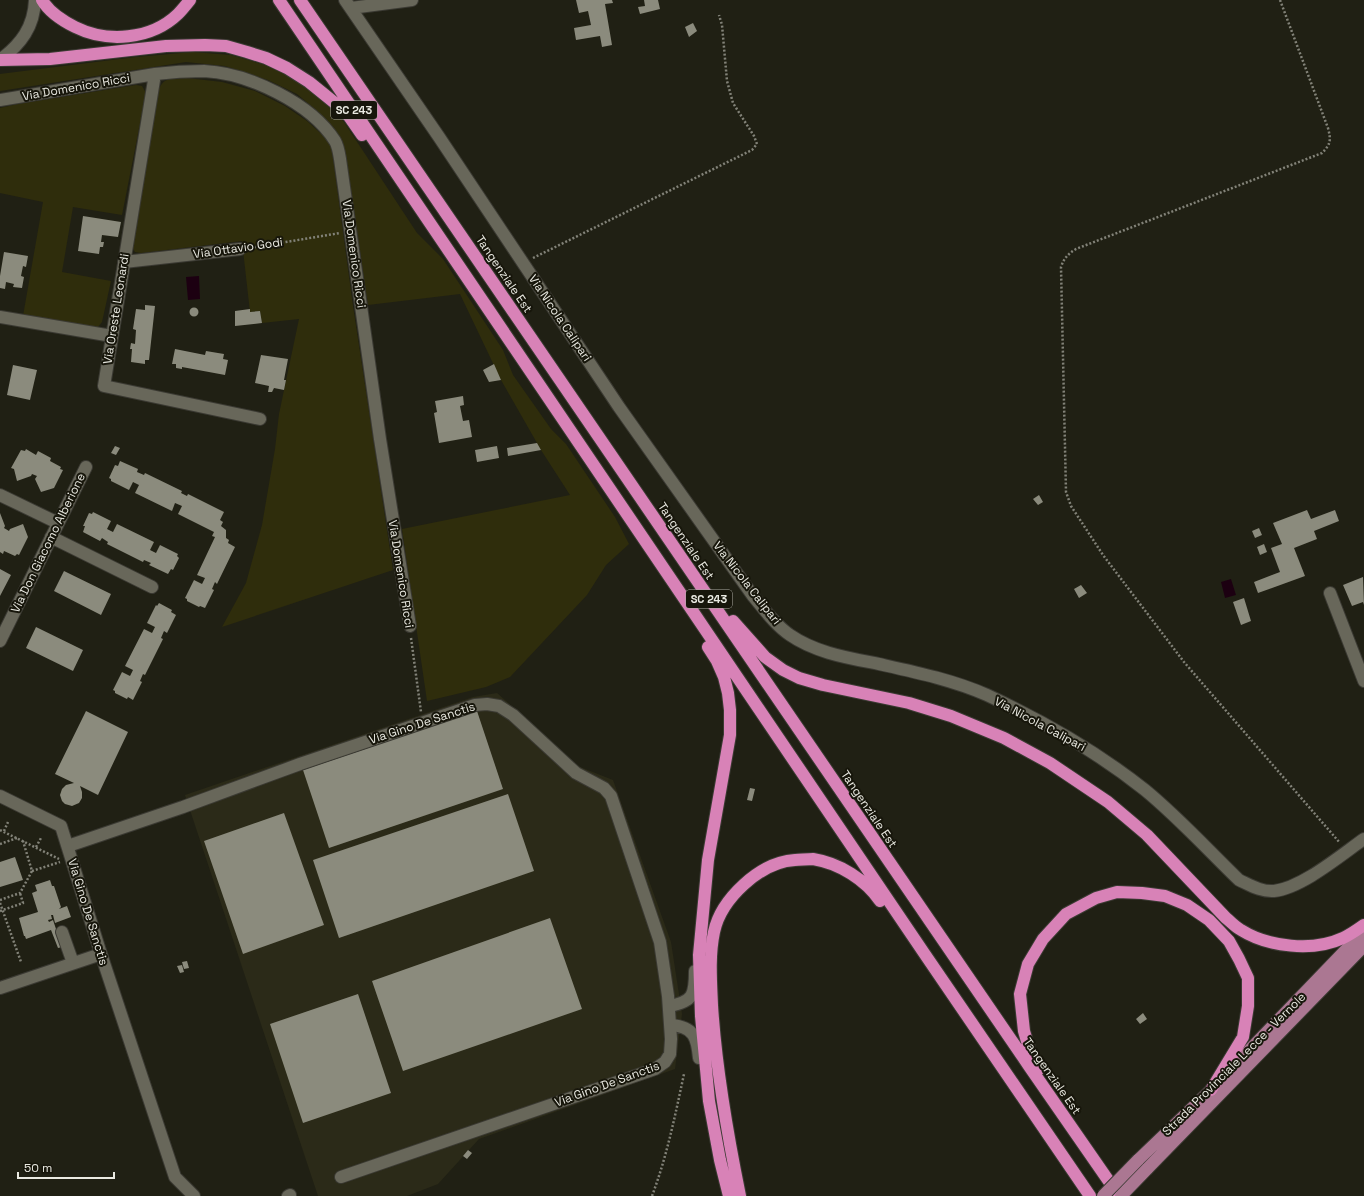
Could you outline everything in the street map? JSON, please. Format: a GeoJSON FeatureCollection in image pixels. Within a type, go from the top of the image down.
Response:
{"type":"FeatureCollection","features":[{"type":"Feature","properties":{"kind":"highway"},"geometry":{"type":"LineString","coordinates":[[42,0],[65,22],[84,31],[100,36],[117,37],[148,31],[163,25],[178,14],[190,0]]}},
{"type":"Feature","properties":{"kind":"highway","name":"SC 243"},"geometry":{"type":"LineString","coordinates":[[279,0],[429,220]]}},
{"type":"Feature","properties":{"kind":"highway","name":"Tangenziale Est"},"geometry":{"type":"LineString","coordinates":[[300,0],[1024,1060],[1120,1196]]}},
{"type":"Feature","properties":{"kind":"highway"},"geometry":{"type":"LineString","coordinates":[[0,60],[50,59],[166,46],[226,46],[266,58],[287,68],[309,82],[346,112],[413,208],[429,220],[1090,1196]]}},
{"type":"Feature","properties":{"kind":"highway"},"geometry":{"type":"LineString","coordinates":[[658,524],[673,537],[737,627],[765,657],[798,678],[823,685],[909,703],[951,716],[1004,738],[1050,763],[1108,802],[1147,835],[1208,900],[1240,930],[1256,938],[1275,944],[1309,947],[1341,939],[1364,925]]}},
{"type":"Feature","properties":{"kind":"highway"},"geometry":{"type":"LineString","coordinates":[[646,540],[647,553],[717,661],[724,677],[728,693],[730,735],[708,860],[699,955],[701,1016],[709,1101],[729,1196]]}},
{"type":"Feature","properties":{"kind":"highway"},"geometry":{"type":"LineString","coordinates":[[740,1196],[724,1118],[714,1041],[710,965],[714,931],[726,903],[745,882],[769,867],[791,860],[812,859],[833,865],[858,878],[874,892],[908,940],[924,953]]}},
{"type":"Feature","properties":{"kind":"highway"},"geometry":{"type":"LineString","coordinates":[[1126,1196],[1037,1066],[1031,1055],[1024,1031],[1020,994],[1028,964],[1043,939],[1066,914],[1096,898],[1117,892],[1165,896],[1186,905],[1209,920],[1229,941],[1248,978],[1248,1006],[1243,1037],[1211,1090]]}},
{"type":"Feature","properties":{"kind":"main road","name":"Strada Provinciale Lecce - Vernole"},"geometry":{"type":"LineString","coordinates":[[1103,1196],[1211,1090],[1364,931]]}},
{"type":"Feature","properties":{"kind":"main road","name":"Strada Provinciale Lecce - Vernole"},"geometry":{"type":"LineString","coordinates":[[1120,1196],[1364,946]]}},
{"type":"Feature","properties":{"kind":"street"},"geometry":{"type":"LineString","coordinates":[[0,60],[16,47],[28,30],[35,10],[35,0]]}},
{"type":"Feature","properties":{"kind":"street"},"geometry":{"type":"LineString","coordinates":[[348,4],[412,0]]}},
{"type":"Feature","properties":{"kind":"street","name":"Via Nicola Calipari"},"geometry":{"type":"LineString","coordinates":[[348,4],[524,263],[619,407],[753,596],[772,619],[789,635],[805,644],[825,652],[901,669],[939,679],[985,694],[1071,738],[1112,765],[1145,790],[1166,808],[1239,880],[1263,890],[1274,891],[1294,884],[1310,876],[1364,839]]}},
{"type":"Feature","properties":{"kind":"street","name":"Via Domenico Ricci"},"geometry":{"type":"LineString","coordinates":[[0,100],[155,74],[205,71],[229,75],[259,85],[284,96],[304,109],[322,125],[336,143],[340,159],[379,431],[410,626]]}},
{"type":"Feature","properties":{"kind":"street","name":"Via Oreste Leonardi"},"geometry":{"type":"LineString","coordinates":[[155,74],[104,386],[260,419]]}},
{"type":"Feature","properties":{"kind":"street","name":"Via Ottavio Godi"},"geometry":{"type":"LineString","coordinates":[[124,262],[240,249]]}},
{"type":"Feature","properties":{"kind":"street"},"geometry":{"type":"LineString","coordinates":[[0,317],[112,336]]}},
{"type":"Feature","properties":{"kind":"street","name":"Via Don Giacomo Alberione"},"geometry":{"type":"LineString","coordinates":[[0,640],[3,625],[51,537],[86,467]]}},
{"type":"Feature","properties":{"kind":"street"},"geometry":{"type":"LineString","coordinates":[[0,494],[58,523]]}},
{"type":"Feature","properties":{"kind":"street"},"geometry":{"type":"LineString","coordinates":[[51,537],[152,587]]}},
{"type":"Feature","properties":{"kind":"street"},"geometry":{"type":"LineString","coordinates":[[1330,593],[1364,681]]}},
{"type":"Feature","properties":{"kind":"street","name":"Via Gino De Sanctis"},"geometry":{"type":"LineString","coordinates":[[194,1196],[175,1177],[101,954],[68,846],[183,807],[300,764],[422,722],[475,705],[487,704],[499,706],[513,715],[576,773],[604,788],[611,796],[660,942],[672,1039],[670,1054],[665,1062],[655,1069],[341,1177]]}},
{"type":"Feature","properties":{"kind":"street"},"geometry":{"type":"LineString","coordinates":[[0,796],[61,826],[68,846]]}},
{"type":"Feature","properties":{"kind":"street"},"geometry":{"type":"LineString","coordinates":[[62,932],[73,963]]}},
{"type":"Feature","properties":{"kind":"street"},"geometry":{"type":"LineString","coordinates":[[0,988],[101,954]]}},
{"type":"Feature","properties":{"kind":"street"},"geometry":{"type":"LineString","coordinates":[[669,1006],[682,1003],[689,999],[694,991],[695,963],[699,955]]}},
{"type":"Feature","properties":{"kind":"street"},"geometry":{"type":"LineString","coordinates":[[670,1025],[680,1026],[687,1029],[694,1035],[698,1042],[701,1071],[707,1081]]}},
{"type":"Feature","properties":{"kind":"path"},"geometry":{"type":"LineString","coordinates":[[1280,0],[1328,128],[1331,138],[1328,147],[1322,153],[1076,249],[1063,261],[1061,267],[1066,492],[1071,506],[1103,555],[1184,662],[1347,851]]}},
{"type":"Feature","properties":{"kind":"path"},"geometry":{"type":"LineString","coordinates":[[524,263],[752,150],[757,144],[754,136],[733,103],[727,81],[722,24],[719,15]]}},
{"type":"Feature","properties":{"kind":"path","name":"Via Ottavio Godi"},"geometry":{"type":"LineString","coordinates":[[240,249],[351,231]]}},
{"type":"Feature","properties":{"kind":"path","name":"Via Domenico Ricci"},"geometry":{"type":"LineString","coordinates":[[410,626],[422,722]]}},
{"type":"Feature","properties":{"kind":"path"},"geometry":{"type":"LineString","coordinates":[[4,831],[8,822]]}},
{"type":"Feature","properties":{"kind":"path"},"geometry":{"type":"LineString","coordinates":[[0,830],[63,861],[32,871],[20,893],[0,900]]}},
{"type":"Feature","properties":{"kind":"path"},"geometry":{"type":"LineString","coordinates":[[0,844],[17,838]]}},
{"type":"Feature","properties":{"kind":"path"},"geometry":{"type":"LineString","coordinates":[[36,847],[41,838]]}},
{"type":"Feature","properties":{"kind":"path"},"geometry":{"type":"LineString","coordinates":[[23,841],[32,871]]}},
{"type":"Feature","properties":{"kind":"path"},"geometry":{"type":"LineString","coordinates":[[1,911],[24,903],[20,893]]}},
{"type":"Feature","properties":{"kind":"path"},"geometry":{"type":"LineString","coordinates":[[0,903],[1,911],[21,962]]}},
{"type":"Feature","properties":{"kind":"path"},"geometry":{"type":"LineString","coordinates":[[652,1196],[671,1138],[684,1074]]}},
{"type":"Feature","properties":{"kind":"shaded area"},"geometry":{"type":"Polygon","coordinates":[[[193,52],[231,55],[269,66],[299,80],[326,102],[344,122],[417,233],[443,259],[503,350],[513,375],[551,429],[566,444],[615,517],[629,544],[606,565],[587,595],[510,677],[486,687],[427,701],[402,529],[570,495],[541,450],[501,380],[460,294],[368,305],[348,170],[341,142],[334,130],[316,110],[297,94],[268,80],[225,66],[186,62],[0,91],[0,74],[136,57],[193,52]]]}},
{"type":"Feature","properties":{"kind":"shaded area"},"geometry":{"type":"Polygon","coordinates":[[[187,78],[222,82],[255,91],[285,106],[307,121],[328,140],[332,151],[353,306],[393,570],[222,627],[246,583],[262,525],[275,449],[279,414],[299,319],[262,323],[260,311],[250,312],[242,241],[141,253],[135,252],[132,247],[156,96],[161,85],[167,80],[187,78]]]}},
{"type":"Feature","properties":{"kind":"shaded area"},"geometry":{"type":"Polygon","coordinates":[[[136,85],[142,86],[146,93],[122,215],[73,207],[62,272],[111,281],[102,322],[98,327],[89,328],[23,316],[43,202],[0,193],[0,108],[136,85]]]}},
{"type":"Feature","properties":{"kind":"shaded area"},"geometry":{"type":"Polygon","coordinates":[[[199,276],[200,299],[188,300],[186,277],[199,276]]]}},
{"type":"Feature","properties":{"kind":"shaded area"},"geometry":{"type":"Polygon","coordinates":[[[1231,579],[1236,595],[1225,598],[1221,582],[1231,579]]]}},
{"type":"Feature","properties":{"kind":"shaded area"},"geometry":{"type":"Polygon","coordinates":[[[497,693],[575,765],[613,780],[671,942],[682,1014],[675,1069],[479,1139],[438,1184],[407,1196],[318,1196],[185,795],[473,697],[497,693]]]}},
{"type":"Feature","properties":{"kind":"building"},"geometry":{"type":"Polygon","coordinates":[[[576,0],[612,0],[613,3],[605,4],[612,45],[602,47],[600,36],[576,40],[574,28],[591,25],[588,11],[579,13],[576,0]]]}},
{"type":"Feature","properties":{"kind":"building"},"geometry":{"type":"Polygon","coordinates":[[[644,0],[658,0],[660,9],[640,14],[638,7],[645,6],[644,0]]]}},
{"type":"Feature","properties":{"kind":"building"},"geometry":{"type":"Polygon","coordinates":[[[693,23],[697,31],[689,37],[685,27],[693,23]]]}},
{"type":"Feature","properties":{"kind":"building"},"geometry":{"type":"Polygon","coordinates":[[[83,216],[121,222],[118,237],[102,235],[101,242],[104,242],[103,247],[100,247],[99,254],[78,251],[83,216]]]}},
{"type":"Feature","properties":{"kind":"building"},"geometry":{"type":"Polygon","coordinates":[[[4,252],[28,256],[26,267],[23,266],[21,276],[24,277],[22,288],[13,287],[14,284],[6,282],[5,289],[0,288],[0,276],[4,252]]]}},
{"type":"Feature","properties":{"kind":"building"},"geometry":{"type":"Polygon","coordinates":[[[145,305],[155,306],[149,360],[145,360],[145,364],[131,362],[132,349],[130,349],[131,343],[135,344],[136,330],[133,329],[136,309],[145,310],[145,305]]]}},
{"type":"Feature","properties":{"kind":"building"},"geometry":{"type":"Polygon","coordinates":[[[192,308],[196,308],[198,312],[196,316],[192,316],[190,314],[190,310],[192,308]]]}},
{"type":"Feature","properties":{"kind":"building"},"geometry":{"type":"Polygon","coordinates":[[[250,309],[250,312],[260,311],[262,323],[235,326],[235,311],[250,309]]]}},
{"type":"Feature","properties":{"kind":"building"},"geometry":{"type":"Polygon","coordinates":[[[175,349],[205,355],[206,351],[224,354],[223,359],[228,360],[225,375],[182,367],[182,369],[176,368],[176,364],[172,364],[175,349]]]}},
{"type":"Feature","properties":{"kind":"building"},"geometry":{"type":"Polygon","coordinates":[[[261,355],[288,359],[284,380],[286,380],[284,390],[274,388],[272,392],[268,392],[269,386],[255,383],[261,355]]]}},
{"type":"Feature","properties":{"kind":"building"},"geometry":{"type":"Polygon","coordinates":[[[494,364],[501,380],[489,382],[483,370],[494,364]]]}},
{"type":"Feature","properties":{"kind":"building"},"geometry":{"type":"Polygon","coordinates":[[[13,365],[37,370],[30,400],[7,395],[13,365]]]}},
{"type":"Feature","properties":{"kind":"building"},"geometry":{"type":"Polygon","coordinates":[[[463,396],[464,405],[460,406],[463,421],[469,420],[472,437],[439,443],[434,413],[437,412],[435,401],[463,396]]]}},
{"type":"Feature","properties":{"kind":"building"},"geometry":{"type":"Polygon","coordinates":[[[537,443],[541,450],[508,456],[507,448],[537,443]]]}},
{"type":"Feature","properties":{"kind":"building"},"geometry":{"type":"Polygon","coordinates":[[[115,446],[120,448],[116,455],[111,453],[115,446]]]}},
{"type":"Feature","properties":{"kind":"building"},"geometry":{"type":"Polygon","coordinates":[[[497,446],[499,458],[477,462],[475,450],[497,446]]]}},
{"type":"Feature","properties":{"kind":"building"},"geometry":{"type":"Polygon","coordinates":[[[26,449],[36,455],[38,451],[51,458],[50,461],[61,467],[60,469],[63,470],[54,488],[41,492],[35,479],[37,476],[32,474],[31,476],[17,481],[14,469],[11,468],[21,450],[25,451],[26,449]]]}},
{"type":"Feature","properties":{"kind":"building"},"geometry":{"type":"Polygon","coordinates":[[[120,461],[138,469],[137,472],[144,475],[145,473],[182,491],[181,493],[187,496],[188,494],[224,512],[220,520],[223,522],[221,526],[226,530],[226,538],[229,540],[228,543],[235,547],[217,584],[215,582],[212,589],[214,590],[205,608],[199,607],[187,601],[185,598],[194,580],[202,584],[205,578],[197,575],[215,537],[212,536],[214,532],[178,514],[182,506],[175,503],[172,511],[135,493],[139,485],[133,482],[129,490],[111,481],[109,478],[115,465],[118,466],[120,461]]]}},
{"type":"Feature","properties":{"kind":"building"},"geometry":{"type":"Polygon","coordinates":[[[1039,495],[1043,502],[1038,505],[1033,499],[1039,495]]]}},
{"type":"Feature","properties":{"kind":"building"},"geometry":{"type":"Polygon","coordinates":[[[1307,510],[1311,519],[1335,510],[1339,521],[1314,531],[1317,539],[1294,548],[1305,576],[1258,593],[1254,582],[1280,572],[1271,548],[1282,544],[1273,523],[1307,510]]]}},
{"type":"Feature","properties":{"kind":"building"},"geometry":{"type":"Polygon","coordinates":[[[93,512],[111,521],[107,529],[113,532],[117,524],[154,542],[150,550],[156,553],[160,545],[178,554],[177,556],[179,558],[173,570],[171,569],[168,574],[149,565],[151,563],[144,560],[143,562],[107,544],[108,542],[102,538],[100,541],[83,532],[85,526],[83,526],[89,513],[92,514],[93,512]]]}},
{"type":"Feature","properties":{"kind":"building"},"geometry":{"type":"Polygon","coordinates":[[[0,513],[5,526],[4,528],[9,531],[10,529],[23,524],[28,537],[19,555],[17,554],[15,556],[4,551],[3,554],[0,552],[0,513]]]}},
{"type":"Feature","properties":{"kind":"building"},"geometry":{"type":"Polygon","coordinates":[[[1259,528],[1262,535],[1255,538],[1252,531],[1259,528]]]}},
{"type":"Feature","properties":{"kind":"building"},"geometry":{"type":"Polygon","coordinates":[[[1264,544],[1267,552],[1260,555],[1257,547],[1264,544]]]}},
{"type":"Feature","properties":{"kind":"building"},"geometry":{"type":"Polygon","coordinates":[[[0,569],[11,575],[0,596],[0,569]]]}},
{"type":"Feature","properties":{"kind":"building"},"geometry":{"type":"Polygon","coordinates":[[[64,571],[111,594],[101,615],[54,591],[64,571]]]}},
{"type":"Feature","properties":{"kind":"building"},"geometry":{"type":"Polygon","coordinates":[[[1363,577],[1364,605],[1363,602],[1352,606],[1343,585],[1363,577]]]}},
{"type":"Feature","properties":{"kind":"building"},"geometry":{"type":"Polygon","coordinates":[[[1081,585],[1087,593],[1079,598],[1074,589],[1081,585]]]}},
{"type":"Feature","properties":{"kind":"building"},"geometry":{"type":"Polygon","coordinates":[[[1244,598],[1251,621],[1241,625],[1233,602],[1244,598]]]}},
{"type":"Feature","properties":{"kind":"building"},"geometry":{"type":"Polygon","coordinates":[[[159,603],[172,610],[171,612],[176,615],[167,633],[164,631],[161,638],[163,639],[145,675],[143,674],[140,681],[142,682],[133,700],[128,697],[127,699],[115,693],[113,690],[122,672],[130,676],[133,670],[125,666],[144,629],[152,633],[155,627],[147,623],[156,605],[157,606],[159,603]]]}},
{"type":"Feature","properties":{"kind":"building"},"geometry":{"type":"Polygon","coordinates":[[[36,627],[83,650],[73,671],[26,648],[36,627]]]}},
{"type":"Feature","properties":{"kind":"building"},"geometry":{"type":"Polygon","coordinates":[[[86,711],[128,732],[98,795],[80,786],[82,798],[79,803],[72,806],[65,804],[60,795],[62,789],[66,785],[74,783],[55,774],[86,711]]]}},
{"type":"Feature","properties":{"kind":"building"},"geometry":{"type":"Polygon","coordinates":[[[477,711],[503,789],[329,848],[303,770],[477,711]]]}},
{"type":"Feature","properties":{"kind":"building"},"geometry":{"type":"Polygon","coordinates":[[[750,788],[755,789],[752,801],[747,800],[750,788]]]}},
{"type":"Feature","properties":{"kind":"building"},"geometry":{"type":"Polygon","coordinates":[[[508,794],[534,871],[339,938],[313,860],[508,794]]]}},
{"type":"Feature","properties":{"kind":"building"},"geometry":{"type":"Polygon","coordinates":[[[284,813],[324,925],[243,954],[204,841],[284,813]]]}},
{"type":"Feature","properties":{"kind":"building"},"geometry":{"type":"Polygon","coordinates":[[[15,857],[23,880],[0,887],[0,862],[15,857]]]}},
{"type":"Feature","properties":{"kind":"building"},"geometry":{"type":"Polygon","coordinates":[[[50,880],[52,886],[54,886],[61,907],[59,909],[67,906],[71,917],[55,923],[53,915],[51,915],[52,919],[48,920],[49,922],[53,920],[62,947],[58,948],[51,930],[26,939],[19,918],[38,912],[32,893],[37,891],[35,885],[50,880]]]}},
{"type":"Feature","properties":{"kind":"building"},"geometry":{"type":"Polygon","coordinates":[[[550,918],[582,1009],[403,1071],[372,981],[550,918]]]}},
{"type":"Feature","properties":{"kind":"building"},"geometry":{"type":"Polygon","coordinates":[[[187,961],[189,968],[184,969],[182,962],[187,961]]]}},
{"type":"Feature","properties":{"kind":"building"},"geometry":{"type":"Polygon","coordinates":[[[182,965],[184,972],[180,973],[177,966],[182,965]]]}},
{"type":"Feature","properties":{"kind":"building"},"geometry":{"type":"Polygon","coordinates":[[[358,994],[391,1093],[303,1123],[270,1024],[358,994]]]}},
{"type":"Feature","properties":{"kind":"building"},"geometry":{"type":"Polygon","coordinates":[[[1143,1013],[1147,1019],[1140,1024],[1136,1019],[1143,1013]]]}},
{"type":"Feature","properties":{"kind":"building"},"geometry":{"type":"Polygon","coordinates":[[[468,1150],[472,1153],[467,1159],[463,1156],[468,1150]]]}}]}
